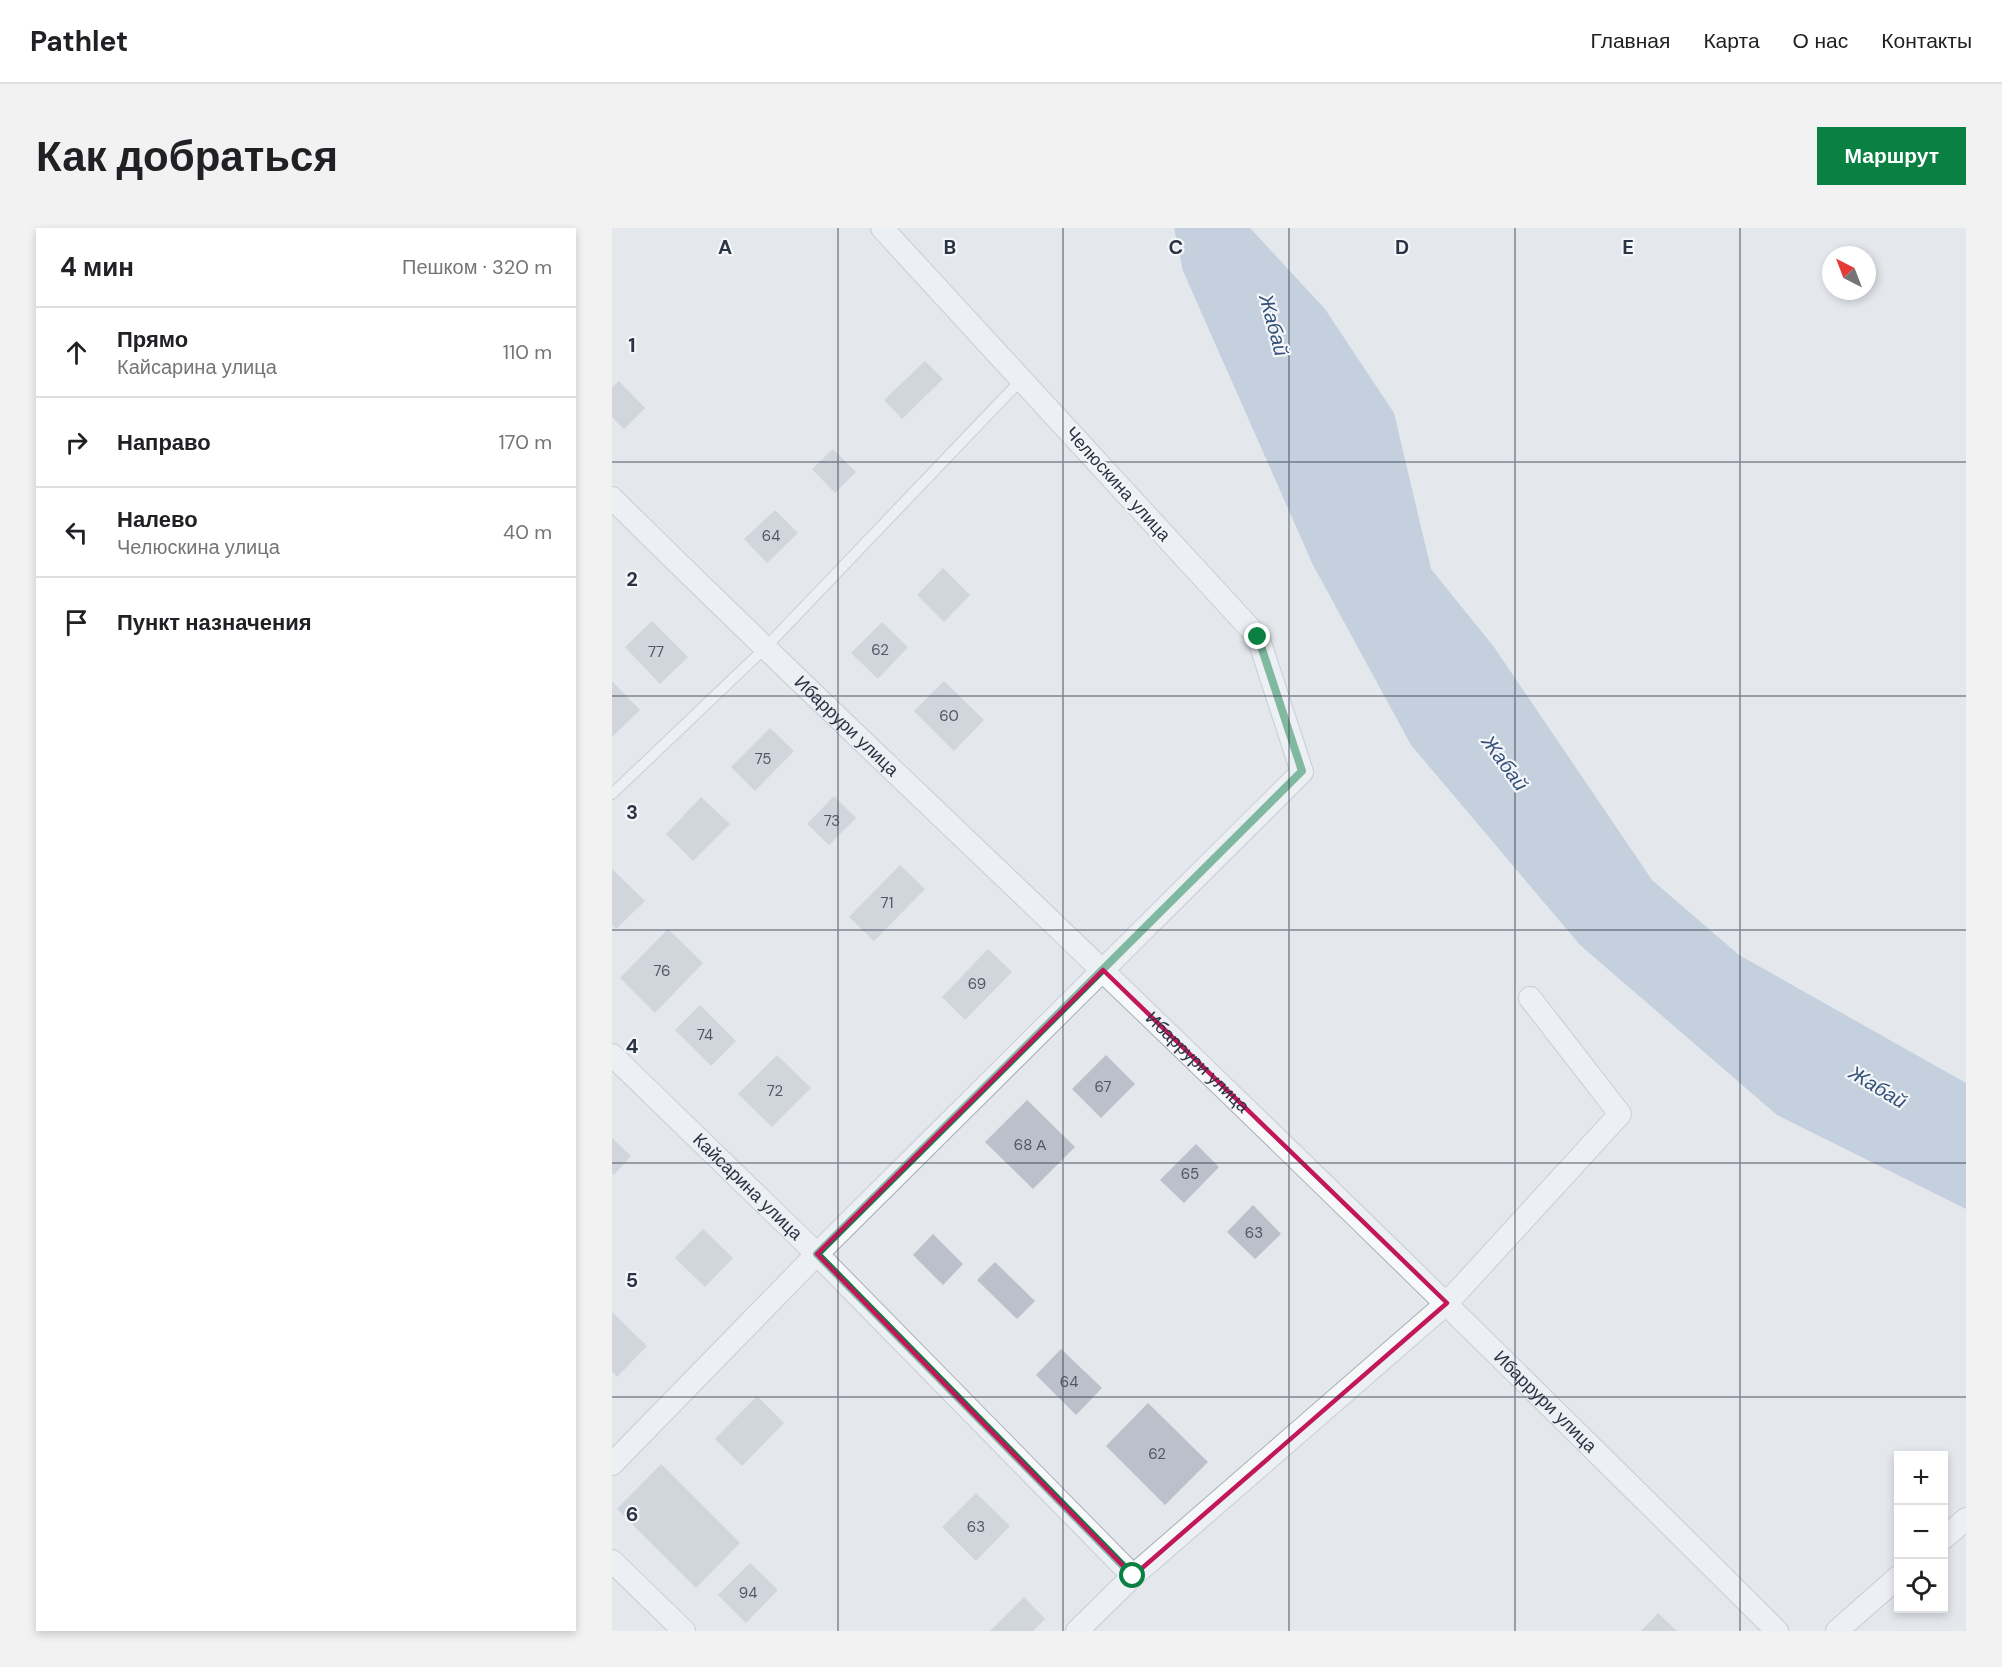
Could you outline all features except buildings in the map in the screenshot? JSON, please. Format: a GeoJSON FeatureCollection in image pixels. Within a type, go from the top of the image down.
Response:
{"type":"FeatureCollection","features":[{"type":"Feature","properties":{"kind":"street","name":"Челюскина улица"},"geometry":{"type":"LineString","coordinates":[[882,228],[1258,637],[1302,771],[1103,970]]}},
{"type":"Feature","properties":{"kind":"street","name":"Ибаррури улица"},"geometry":{"type":"LineString","coordinates":[[612,498],[764,649],[1103,970],[1447,1303],[1777,1631]]}},
{"type":"Feature","properties":{"kind":"street"},"geometry":{"type":"LineString","coordinates":[[612,1464],[817,1254],[1103,970]]}},
{"type":"Feature","properties":{"kind":"street"},"geometry":{"type":"LineString","coordinates":[[1077,1631],[1133,1576],[1447,1303],[1620,1114],[1530,998]]}},
{"type":"Feature","properties":{"kind":"street","name":"Кайсарина улица"},"geometry":{"type":"LineString","coordinates":[[612,1055],[817,1254],[1133,1576]]}},
{"type":"Feature","properties":{"kind":"street"},"geometry":{"type":"LineString","coordinates":[[1948,1535],[1966,1519]]}},
{"type":"Feature","properties":{"kind":"street"},"geometry":{"type":"LineString","coordinates":[[612,1561],[684,1631]]}},
{"type":"Feature","properties":{"kind":"street"},"geometry":{"type":"LineString","coordinates":[[1837,1631],[1894,1581]]}},
{"type":"Feature","properties":{"kind":"lane"},"geometry":{"type":"LineString","coordinates":[[612,794],[764,649],[1022,378]]}},
{"type":"Feature","properties":{"kind":"highlighted area"},"geometry":{"type":"Polygon","coordinates":[[[1103,970],[1447,1303],[1133,1576],[817,1254],[1103,970]]]}},
{"type":"Feature","properties":{"kind":"water","name":"Жабай"},"geometry":{"type":"Polygon","coordinates":[[[1174,228],[1250,228],[1325,309],[1394,413],[1431,569],[1494,647],[1652,880],[1739,955],[1966,1083],[1966,1209],[1777,1115],[1580,945],[1411,745],[1313,565],[1183,271],[1174,228]]]}},
{"type":"Feature","properties":{"kind":"route"},"geometry":{"type":"LineString","coordinates":[[1133,1576],[817,1254],[1302,771],[1258,637]]}}]}
